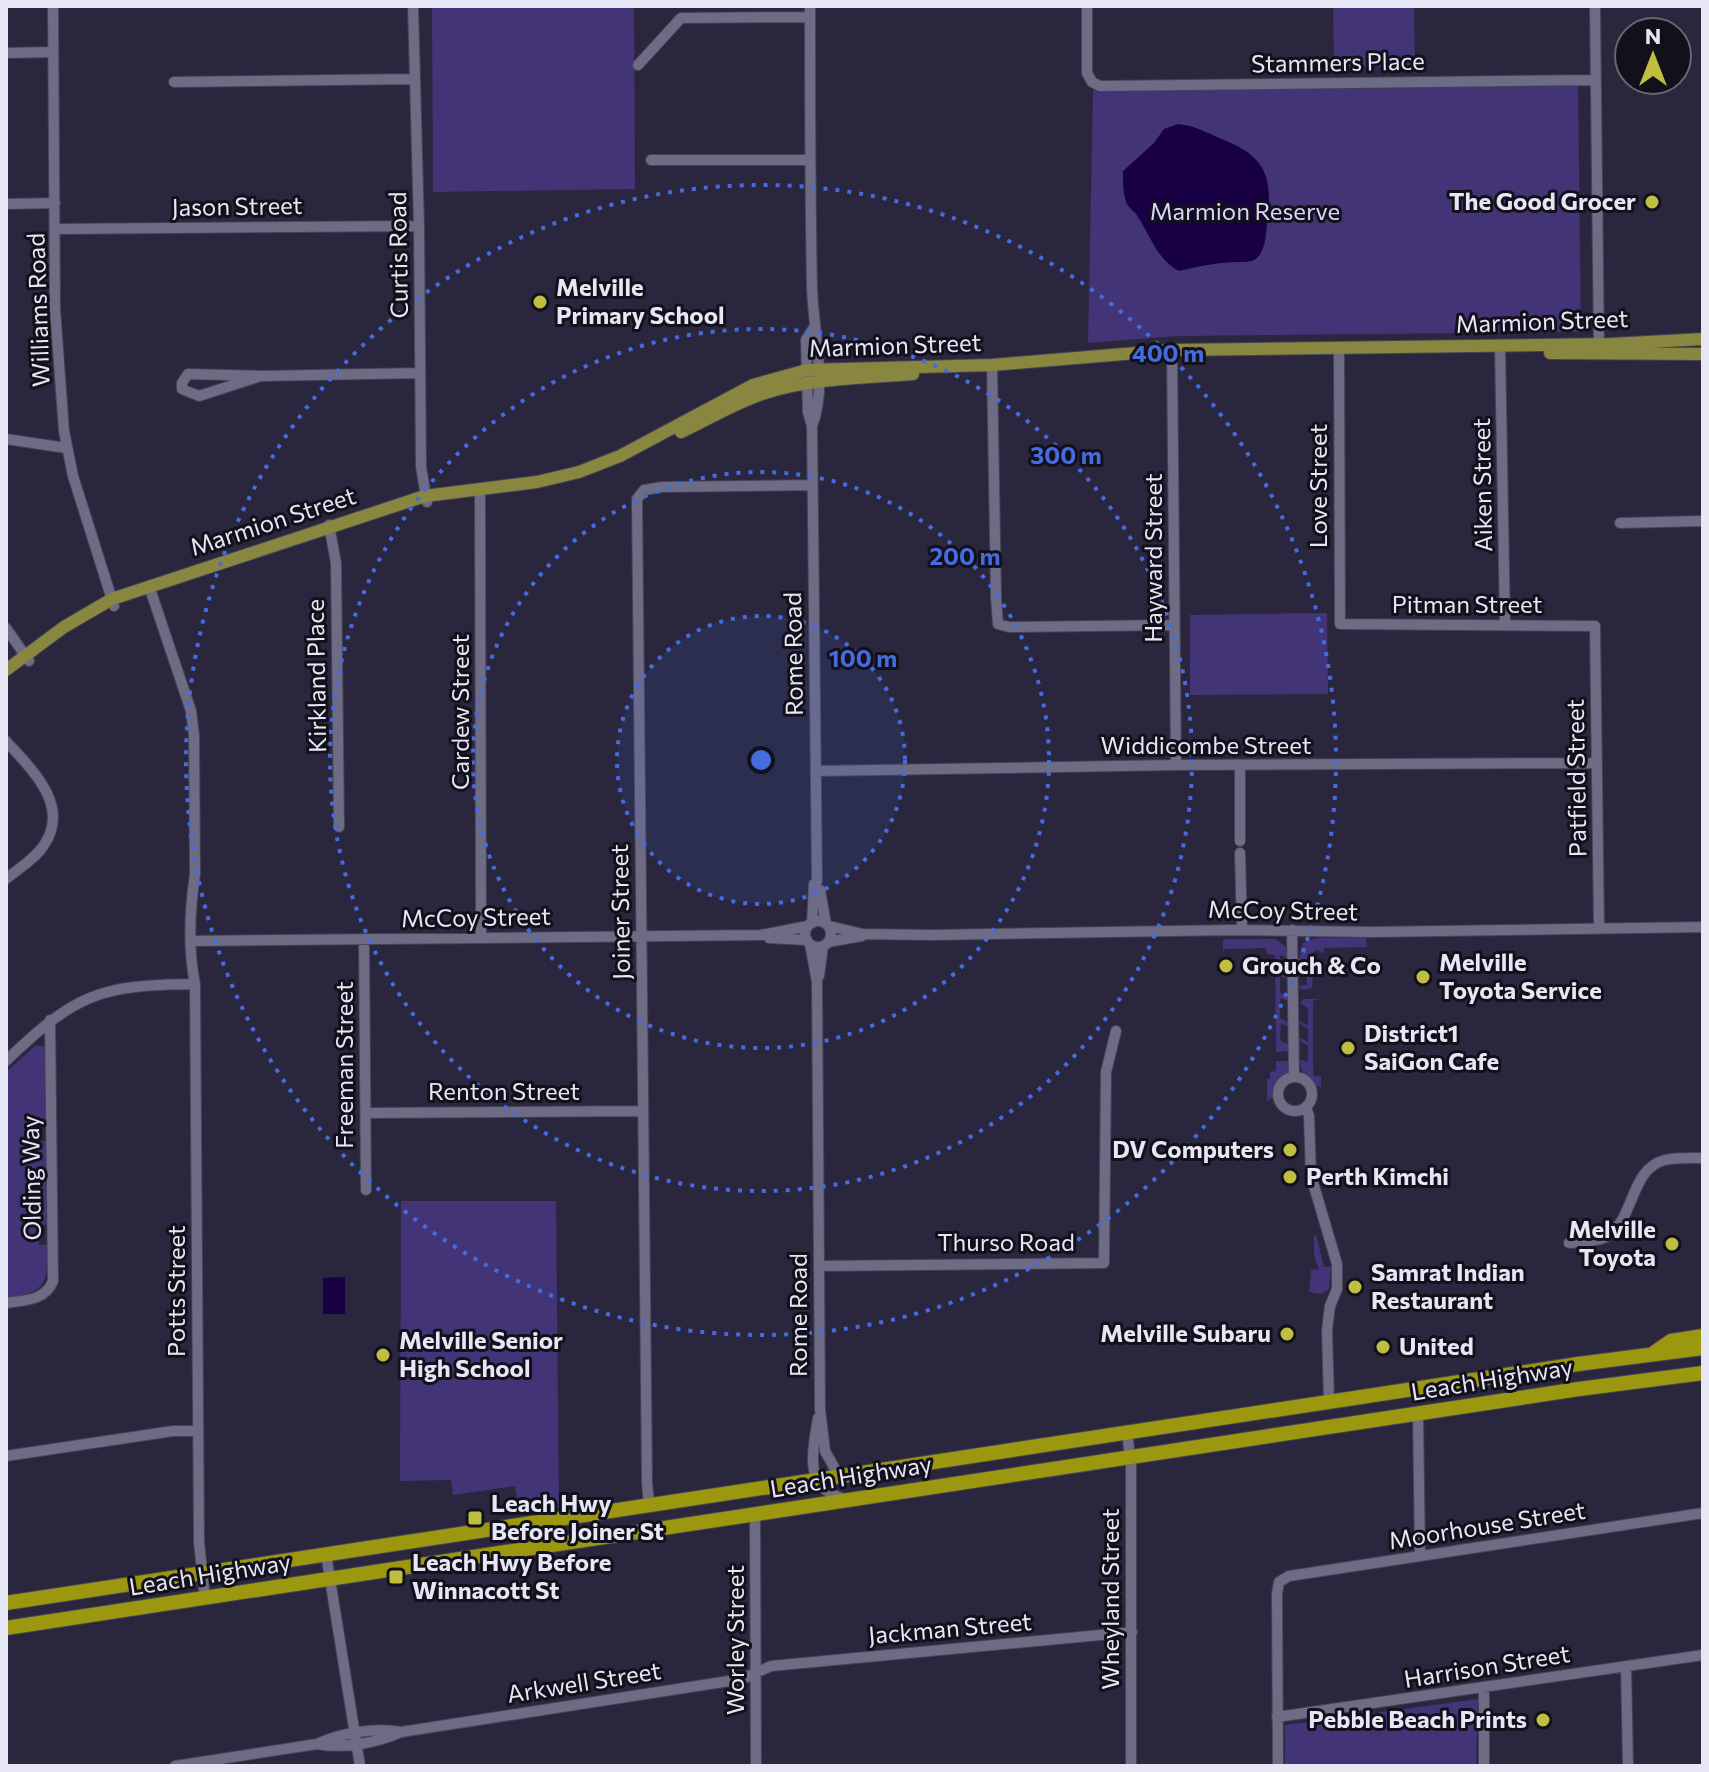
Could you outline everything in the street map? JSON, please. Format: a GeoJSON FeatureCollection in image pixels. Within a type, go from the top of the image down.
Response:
{"type":"FeatureCollection","features":[{"type":"Feature","properties":{"kind":"highway"},"geometry":{"type":"LineString","coordinates":[[1653,1353],[1671,1341],[1703,1336]]}},
{"type":"Feature","properties":{"kind":"highway","name":"Leach Highway"},"geometry":{"type":"LineString","coordinates":[[6,1603],[1505,1375],[1703,1348]]}},
{"type":"Feature","properties":{"kind":"highway","name":"Leach Highway"},"geometry":{"type":"LineString","coordinates":[[6,1628],[1418,1413],[1703,1373]]}},
{"type":"Feature","properties":{"kind":"highway"},"geometry":{"type":"LineString","coordinates":[[1505,1375],[1509,1400]]}},
{"type":"Feature","properties":{"kind":"main road","name":"Marmion Street"},"geometry":{"type":"LineString","coordinates":[[1599,349],[1703,339]]}},
{"type":"Feature","properties":{"kind":"main road","name":"Marmion Street"},"geometry":{"type":"LineString","coordinates":[[6,679],[64,627],[113,602],[426,499],[480,491],[534,490],[585,478],[629,460],[755,396],[813,376],[936,373],[1172,354],[1599,349],[1703,354]]}},
{"type":"Feature","properties":{"kind":"main road","name":"Marmion Street"},"geometry":{"type":"LineString","coordinates":[[6,670],[26,658]]}},
{"type":"Feature","properties":{"kind":"street","name":"Williams Road"},"geometry":{"type":"LineString","coordinates":[[53,6],[56,334],[66,448],[113,602]]}},
{"type":"Feature","properties":{"kind":"street","name":"Curtis Road"},"geometry":{"type":"LineString","coordinates":[[413,6],[421,467],[426,499]]}},
{"type":"Feature","properties":{"kind":"street","name":"Stammers Place"},"geometry":{"type":"LineString","coordinates":[[1087,6],[1087,73],[1092,82],[1100,86],[1595,80]]}},
{"type":"Feature","properties":{"kind":"street"},"geometry":{"type":"LineString","coordinates":[[1595,6],[1599,349]]}},
{"type":"Feature","properties":{"kind":"street"},"geometry":{"type":"LineString","coordinates":[[638,65],[681,18],[810,11]]}},
{"type":"Feature","properties":{"kind":"street","name":"Rome Road"},"geometry":{"type":"LineString","coordinates":[[810,11],[813,329],[806,340],[813,376],[808,412],[812,426],[817,881],[814,884],[810,924]]}},
{"type":"Feature","properties":{"kind":"street"},"geometry":{"type":"LineString","coordinates":[[6,53],[53,52]]}},
{"type":"Feature","properties":{"kind":"street"},"geometry":{"type":"LineString","coordinates":[[174,82],[414,79]]}},
{"type":"Feature","properties":{"kind":"street"},"geometry":{"type":"LineString","coordinates":[[651,160],[810,160]]}},
{"type":"Feature","properties":{"kind":"street"},"geometry":{"type":"LineString","coordinates":[[6,204],[55,203]]}},
{"type":"Feature","properties":{"kind":"street","name":"Jason Street"},"geometry":{"type":"LineString","coordinates":[[56,229],[419,226]]}},
{"type":"Feature","properties":{"kind":"street","name":"Aiken Street"},"geometry":{"type":"LineString","coordinates":[[1500,350],[1505,624]]}},
{"type":"Feature","properties":{"kind":"street","name":"Love Street"},"geometry":{"type":"LineString","coordinates":[[1339,351],[1340,624]]}},
{"type":"Feature","properties":{"kind":"street","name":"Hayward Street"},"geometry":{"type":"LineString","coordinates":[[1172,354],[1176,765]]}},
{"type":"Feature","properties":{"kind":"street"},"geometry":{"type":"LineString","coordinates":[[992,369],[998,624],[1009,627],[1174,625]]}},
{"type":"Feature","properties":{"kind":"street"},"geometry":{"type":"LineString","coordinates":[[261,376],[199,396],[182,389],[188,374],[420,373]]}},
{"type":"Feature","properties":{"kind":"street"},"geometry":{"type":"LineString","coordinates":[[6,439],[66,448]]}},
{"type":"Feature","properties":{"kind":"street","name":"Joiner Street"},"geometry":{"type":"LineString","coordinates":[[649,1505],[637,499],[644,490],[662,487],[812,485]]}},
{"type":"Feature","properties":{"kind":"street","name":"Cardew Street"},"geometry":{"type":"LineString","coordinates":[[480,491],[481,937]]}},
{"type":"Feature","properties":{"kind":"street"},"geometry":{"type":"LineString","coordinates":[[1620,523],[1703,521]]}},
{"type":"Feature","properties":{"kind":"street","name":"Kirkland Place"},"geometry":{"type":"LineString","coordinates":[[330,529],[336,563],[339,827]]}},
{"type":"Feature","properties":{"kind":"street","name":"Potts Street"},"geometry":{"type":"LineString","coordinates":[[150,589],[191,711],[194,735],[195,941],[192,970],[195,984],[198,1431],[205,1598]]}},
{"type":"Feature","properties":{"kind":"street","name":"Pitman Street"},"geometry":{"type":"LineString","coordinates":[[1340,624],[1595,626]]}},
{"type":"Feature","properties":{"kind":"street","name":"Patfield Street"},"geometry":{"type":"LineString","coordinates":[[1595,626],[1599,929]]}},
{"type":"Feature","properties":{"kind":"street"},"geometry":{"type":"LineString","coordinates":[[6,628],[26,658]]}},
{"type":"Feature","properties":{"kind":"street"},"geometry":{"type":"LineString","coordinates":[[6,741],[41,780],[48,793],[52,820],[44,844],[6,879]]}},
{"type":"Feature","properties":{"kind":"street","name":"Widdicombe Street"},"geometry":{"type":"LineString","coordinates":[[816,771],[1597,763]]}},
{"type":"Feature","properties":{"kind":"street"},"geometry":{"type":"LineString","coordinates":[[1240,766],[1240,841]]}},
{"type":"Feature","properties":{"kind":"street"},"geometry":{"type":"LineString","coordinates":[[1240,853],[1242,930]]}},
{"type":"Feature","properties":{"kind":"street","name":"Rome Road"},"geometry":{"type":"LineString","coordinates":[[817,881],[827,925]]}},
{"type":"Feature","properties":{"kind":"street"},"geometry":{"type":"LineString","coordinates":[[820,921],[827,925],[831,936],[826,944],[809,942],[805,932],[810,924],[820,921]]}},
{"type":"Feature","properties":{"kind":"street","name":"McCoy Street"},"geometry":{"type":"LineString","coordinates":[[195,941],[761,935],[810,924]]}},
{"type":"Feature","properties":{"kind":"street","name":"McCoy Street"},"geometry":{"type":"LineString","coordinates":[[827,925],[863,934],[1703,927]]}},
{"type":"Feature","properties":{"kind":"street"},"geometry":{"type":"LineString","coordinates":[[1292,930],[1294,1077]]}},
{"type":"Feature","properties":{"kind":"street","name":"McCoy Street"},"geometry":{"type":"LineString","coordinates":[[826,944],[863,934]]}},
{"type":"Feature","properties":{"kind":"street","name":"McCoy Street"},"geometry":{"type":"LineString","coordinates":[[761,935],[762,938],[809,942]]}},
{"type":"Feature","properties":{"kind":"street","name":"Freeman Street"},"geometry":{"type":"LineString","coordinates":[[364,940],[366,1190]]}},
{"type":"Feature","properties":{"kind":"street","name":"Rome Road"},"geometry":{"type":"LineString","coordinates":[[809,942],[817,982],[820,1409],[825,1451],[839,1476]]}},
{"type":"Feature","properties":{"kind":"street","name":"Rome Road"},"geometry":{"type":"LineString","coordinates":[[817,982],[826,944]]}},
{"type":"Feature","properties":{"kind":"street"},"geometry":{"type":"LineString","coordinates":[[6,1061],[50,1020],[72,1005],[120,988],[195,984]]}},
{"type":"Feature","properties":{"kind":"street","name":"Olding Way"},"geometry":{"type":"LineString","coordinates":[[6,1303],[38,1297],[49,1291],[53,1281],[50,1020]]}},
{"type":"Feature","properties":{"kind":"street","name":"Thurso Road"},"geometry":{"type":"LineString","coordinates":[[819,1266],[1104,1263],[1106,1072],[1116,1031]]}},
{"type":"Feature","properties":{"kind":"street"},"geometry":{"type":"LineString","coordinates":[[1306,1107],[1291,1111],[1280,1102],[1279,1088],[1285,1080],[1294,1077],[1304,1080],[1311,1088],[1306,1107],[1311,1176],[1337,1264],[1337,1289],[1330,1306],[1327,1330],[1329,1402]]}},
{"type":"Feature","properties":{"kind":"street","name":"Renton Street"},"geometry":{"type":"LineString","coordinates":[[366,1113],[643,1111]]}},
{"type":"Feature","properties":{"kind":"street"},"geometry":{"type":"LineString","coordinates":[[1569,1243],[1605,1237],[1624,1219],[1642,1176],[1658,1162],[1703,1158]]}},
{"type":"Feature","properties":{"kind":"street","name":"Rome Road"},"geometry":{"type":"LineString","coordinates":[[817,1480],[815,1439],[820,1409]]}},
{"type":"Feature","properties":{"kind":"street"},"geometry":{"type":"LineString","coordinates":[[1418,1413],[1420,1556]]}},
{"type":"Feature","properties":{"kind":"street"},"geometry":{"type":"LineString","coordinates":[[6,1456],[173,1431],[198,1431]]}},
{"type":"Feature","properties":{"kind":"street","name":"Wheyland Street"},"geometry":{"type":"LineString","coordinates":[[1127,1432],[1130,1457],[1131,1766]]}},
{"type":"Feature","properties":{"kind":"street"},"geometry":{"type":"LineString","coordinates":[[817,1480],[825,1490],[846,1500]]}},
{"type":"Feature","properties":{"kind":"street","name":"Moorhouse Street"},"geometry":{"type":"LineString","coordinates":[[1277,1717],[1277,1594],[1279,1582],[1289,1576],[1703,1513]]}},
{"type":"Feature","properties":{"kind":"street","name":"Worley Street"},"geometry":{"type":"LineString","coordinates":[[755,1514],[756,1766]]}},
{"type":"Feature","properties":{"kind":"street"},"geometry":{"type":"LineString","coordinates":[[326,1554],[360,1766]]}},
{"type":"Feature","properties":{"kind":"street","name":"Jackman Street"},"geometry":{"type":"LineString","coordinates":[[771,1666],[1132,1632]]}},
{"type":"Feature","properties":{"kind":"street","name":"Harrison Street"},"geometry":{"type":"LineString","coordinates":[[1277,1717],[1703,1655]]}},
{"type":"Feature","properties":{"kind":"street","name":"Arkwell Street"},"geometry":{"type":"LineString","coordinates":[[175,1766],[317,1744],[329,1738],[356,1739],[387,1729],[401,1732],[742,1679],[771,1666]]}},
{"type":"Feature","properties":{"kind":"street"},"geometry":{"type":"LineString","coordinates":[[1626,1666],[1628,1766]]}},
{"type":"Feature","properties":{"kind":"street"},"geometry":{"type":"LineString","coordinates":[[1484,1687],[1484,1766]]}},
{"type":"Feature","properties":{"kind":"street"},"geometry":{"type":"LineString","coordinates":[[1277,1717],[1278,1766]]}},
{"type":"Feature","properties":{"kind":"green space"},"geometry":{"type":"Polygon","coordinates":[[[432,6],[634,6],[635,189],[433,192],[432,6]]]}},
{"type":"Feature","properties":{"kind":"green space"},"geometry":{"type":"Polygon","coordinates":[[[1333,6],[1414,6],[1415,67],[1334,67],[1333,6]]]}},
{"type":"Feature","properties":{"kind":"green space","name":"Marmion Reserve"},"geometry":{"type":"Polygon","coordinates":[[[1578,86],[1581,332],[1177,336],[1088,343],[1093,90],[1578,86]]]}},
{"type":"Feature","properties":{"kind":"green space"},"geometry":{"type":"Polygon","coordinates":[[[1327,613],[1328,694],[1190,695],[1190,615],[1327,613]]]}},
{"type":"Feature","properties":{"kind":"green space"},"geometry":{"type":"Polygon","coordinates":[[[1315,938],[1366,938],[1367,947],[1324,948],[1323,954],[1317,949],[1309,957],[1314,964],[1312,988],[1301,990],[1298,986],[1307,985],[1307,973],[1299,968],[1300,952],[1303,943],[1315,938]]]}},
{"type":"Feature","properties":{"kind":"green space"},"geometry":{"type":"Polygon","coordinates":[[[1275,939],[1285,946],[1289,959],[1280,955],[1280,971],[1288,979],[1280,976],[1280,992],[1288,1001],[1280,998],[1280,1018],[1289,1023],[1288,1027],[1281,1023],[1280,1040],[1289,1045],[1288,1051],[1276,1052],[1275,955],[1267,954],[1266,948],[1223,951],[1223,941],[1275,939]]]}},
{"type":"Feature","properties":{"kind":"green space"},"geometry":{"type":"Polygon","coordinates":[[[1303,999],[1320,999],[1313,1001],[1313,1068],[1314,1076],[1321,1076],[1321,1087],[1309,1081],[1300,1064],[1300,1059],[1308,1062],[1308,1046],[1300,1041],[1300,1038],[1308,1042],[1308,1029],[1300,1024],[1300,1021],[1308,1025],[1308,1008],[1300,1003],[1303,999]]]}},
{"type":"Feature","properties":{"kind":"green space"},"geometry":{"type":"Polygon","coordinates":[[[35,1046],[45,1049],[46,1118],[39,1119],[39,1141],[47,1141],[48,1224],[39,1226],[39,1245],[48,1245],[47,1269],[37,1289],[6,1299],[6,1072],[35,1046]]]}},
{"type":"Feature","properties":{"kind":"green space"},"geometry":{"type":"Polygon","coordinates":[[[1276,1061],[1288,1061],[1289,1073],[1277,1084],[1274,1097],[1267,1101],[1267,1079],[1270,1079],[1270,1072],[1276,1071],[1276,1061]]]}},
{"type":"Feature","properties":{"kind":"green space"},"geometry":{"type":"Polygon","coordinates":[[[401,1201],[556,1201],[559,1508],[519,1514],[515,1486],[453,1495],[451,1480],[400,1481],[401,1201]]]}},
{"type":"Feature","properties":{"kind":"green space"},"geometry":{"type":"Polygon","coordinates":[[[1314,1235],[1324,1267],[1331,1267],[1329,1289],[1322,1294],[1309,1292],[1311,1270],[1319,1269],[1314,1256],[1314,1235]]]}},
{"type":"Feature","properties":{"kind":"green space"},"geometry":{"type":"Polygon","coordinates":[[[1478,1699],[1476,1766],[1285,1766],[1285,1725],[1478,1699]]]}},
{"type":"Feature","properties":{"kind":"shaded area"},"geometry":{"type":"Polygon","coordinates":[[[1178,124],[1202,130],[1238,147],[1250,154],[1264,171],[1269,207],[1265,241],[1255,259],[1179,271],[1159,253],[1127,204],[1123,171],[1154,143],[1164,129],[1178,124]]]}},
{"type":"Feature","properties":{"kind":"shaded area"},"geometry":{"type":"Polygon","coordinates":[[[345,1277],[345,1314],[323,1314],[323,1278],[345,1277]]]}},
{"type":"Feature","properties":{"kind":"place","name":"The Good Grocer"},"geometry":{"type":"Point","coordinates":[1652,202]}},
{"type":"Feature","properties":{"kind":"place","name":"Melville Primary School"},"geometry":{"type":"Point","coordinates":[540,302]}},
{"type":"Feature","properties":{"kind":"place","name":"Grouch & Co"},"geometry":{"type":"Point","coordinates":[1226,966]}},
{"type":"Feature","properties":{"kind":"place","name":"Melville Toyota Service"},"geometry":{"type":"Point","coordinates":[1423,977]}},
{"type":"Feature","properties":{"kind":"place","name":"District1 SaiGon Cafe"},"geometry":{"type":"Point","coordinates":[1348,1048]}},
{"type":"Feature","properties":{"kind":"place","name":"DV Computers"},"geometry":{"type":"Point","coordinates":[1290,1150]}},
{"type":"Feature","properties":{"kind":"place","name":"Perth Kimchi"},"geometry":{"type":"Point","coordinates":[1290,1177]}},
{"type":"Feature","properties":{"kind":"place","name":"Melville Toyota"},"geometry":{"type":"Point","coordinates":[1672,1244]}},
{"type":"Feature","properties":{"kind":"place","name":"Samrat Indian Restaurant"},"geometry":{"type":"Point","coordinates":[1355,1287]}},
{"type":"Feature","properties":{"kind":"place","name":"Melville Subaru"},"geometry":{"type":"Point","coordinates":[1287,1334]}},
{"type":"Feature","properties":{"kind":"place","name":"United"},"geometry":{"type":"Point","coordinates":[1383,1347]}},
{"type":"Feature","properties":{"kind":"place","name":"Melville Senior High School"},"geometry":{"type":"Point","coordinates":[383,1355]}},
{"type":"Feature","properties":{"kind":"place","name":"Leach Hwy Before Joiner St"},"geometry":{"type":"Point","coordinates":[475,1518]}},
{"type":"Feature","properties":{"kind":"place","name":"Leach Hwy Before Winnacott St"},"geometry":{"type":"Point","coordinates":[396,1577]}},
{"type":"Feature","properties":{"kind":"place","name":"Pebble Beach Prints"},"geometry":{"type":"Point","coordinates":[1543,1720]}}]}
